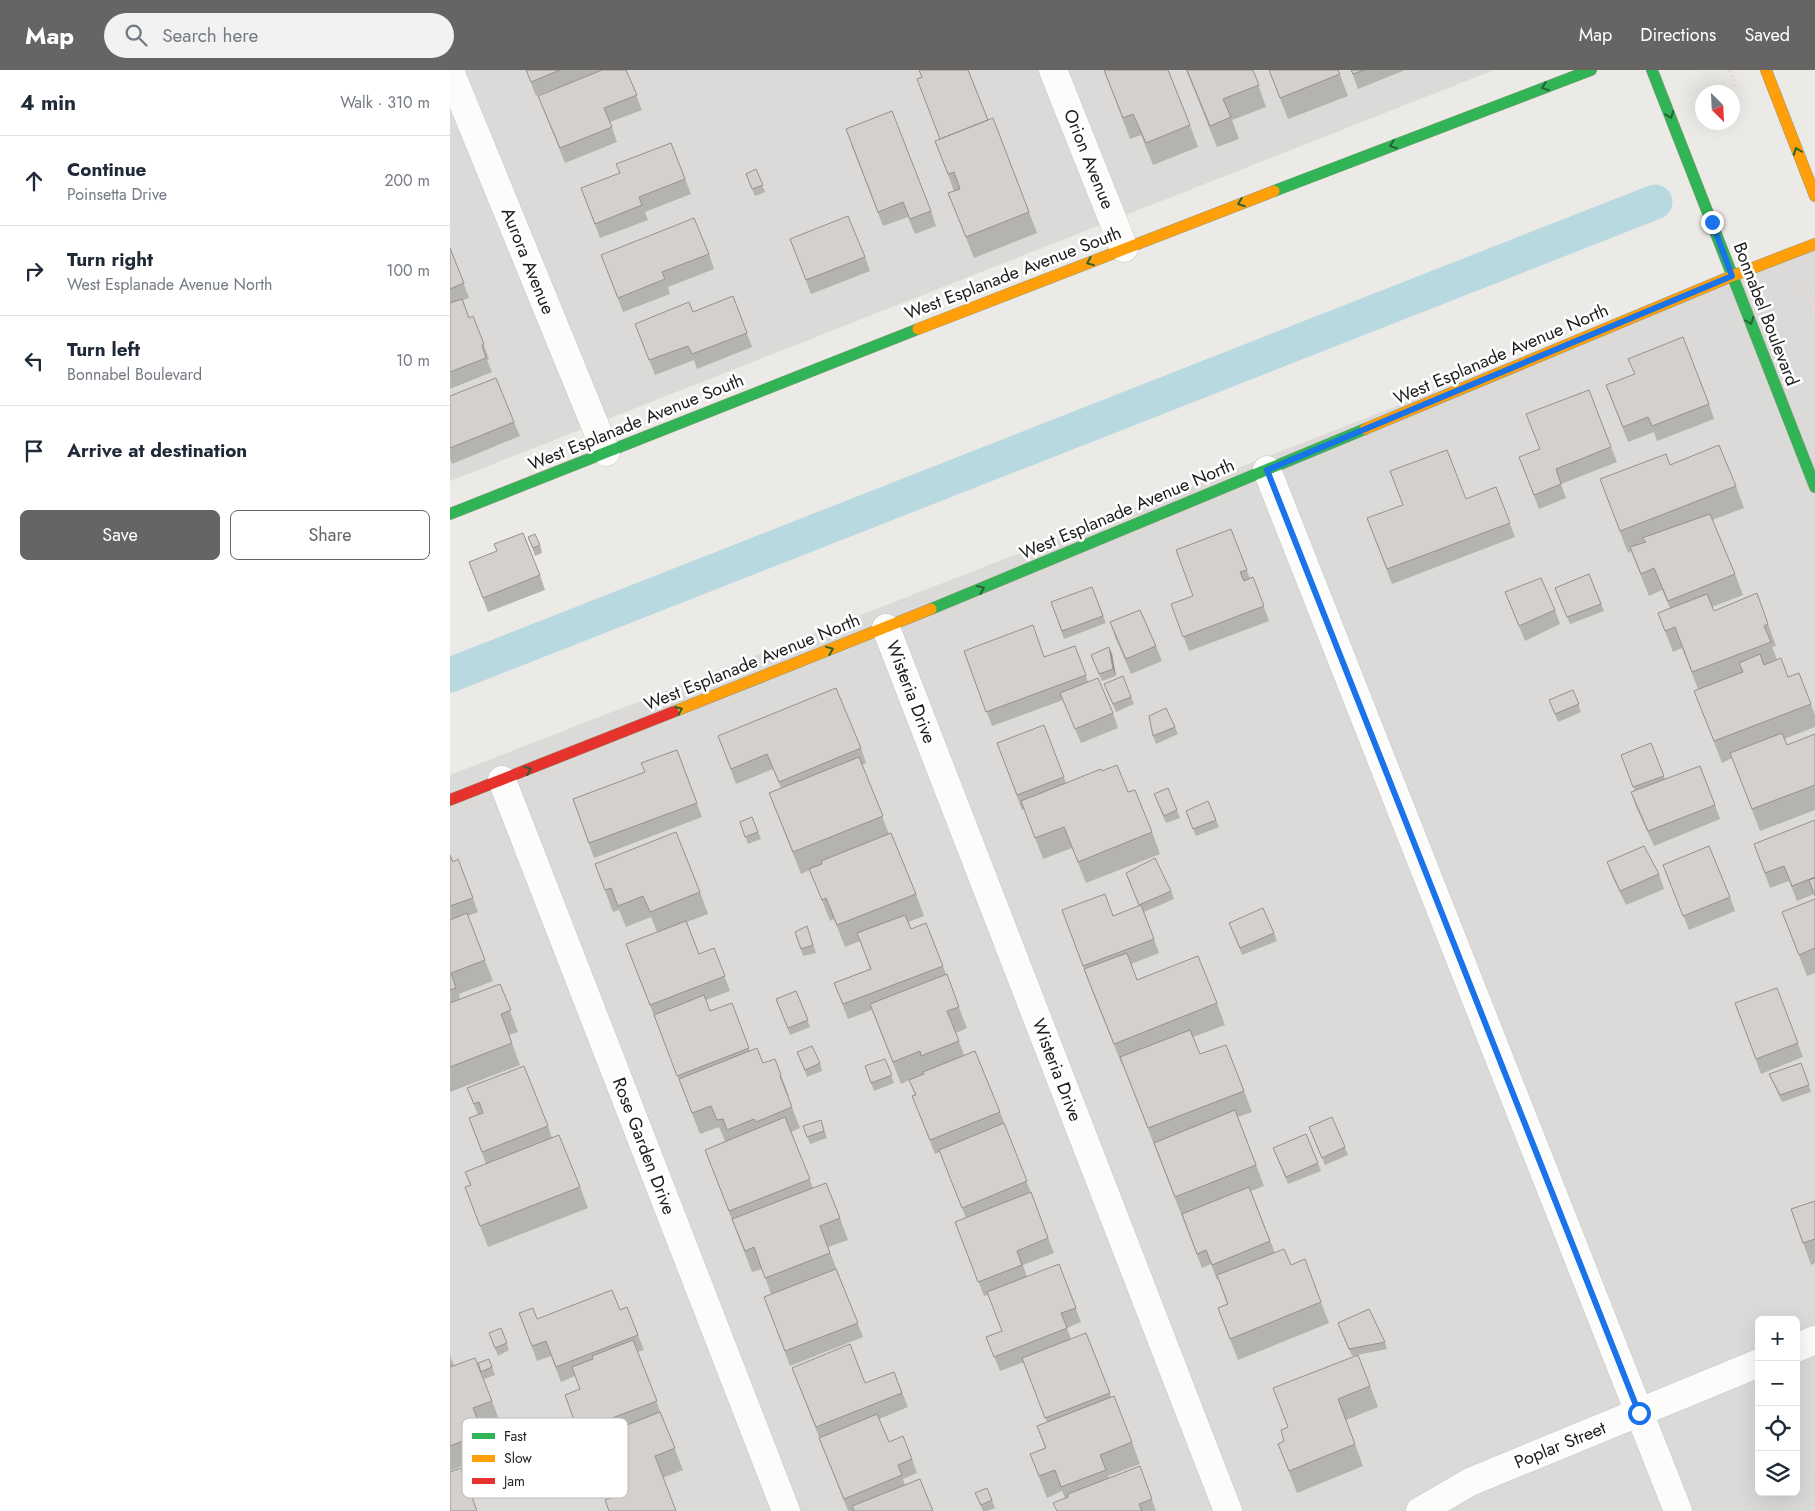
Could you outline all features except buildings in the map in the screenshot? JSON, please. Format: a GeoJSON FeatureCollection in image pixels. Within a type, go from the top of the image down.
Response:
{"type":"FeatureCollection","features":[{"type":"Feature","properties":{"kind":"main road","name":"West Esplanade Avenue South"},"geometry":{"type":"LineString","coordinates":[[450,514],[1124,248],[1590,70]]}},
{"type":"Feature","properties":{"kind":"main road","name":"Bonnabel Boulevard"},"geometry":{"type":"LineString","coordinates":[[1652,70],[1815,487]]}},
{"type":"Feature","properties":{"kind":"main road"},"geometry":{"type":"LineString","coordinates":[[1766,70],[1815,196]]}},
{"type":"Feature","properties":{"kind":"main road","name":"West Esplanade Avenue North"},"geometry":{"type":"LineString","coordinates":[[450,800],[886,628],[1732,276],[1815,244]]}},
{"type":"Feature","properties":{"kind":"street","name":"Orion Avenue"},"geometry":{"type":"LineString","coordinates":[[1054,70],[1124,248]]}},
{"type":"Feature","properties":{"kind":"street","name":"Aurora Avenue"},"geometry":{"type":"LineString","coordinates":[[450,71],[606,452]]}},
{"type":"Feature","properties":{"kind":"street"},"geometry":{"type":"LineString","coordinates":[[1267,470],[1678,1511]]}},
{"type":"Feature","properties":{"kind":"street","name":"Wisteria Drive"},"geometry":{"type":"LineString","coordinates":[[886,628],[1228,1511]]}},
{"type":"Feature","properties":{"kind":"street","name":"Rose Garden Drive"},"geometry":{"type":"LineString","coordinates":[[502,780],[786,1511]]}},
{"type":"Feature","properties":{"kind":"street"},"geometry":{"type":"LineString","coordinates":[[1800,1346],[1815,1340]]}},
{"type":"Feature","properties":{"kind":"street","name":"Poplar Street"},"geometry":{"type":"LineString","coordinates":[[1420,1511],[1470,1482],[1755,1365]]}},
{"type":"Feature","properties":{"kind":"path"},"geometry":{"type":"LineString","coordinates":[[1730,70],[1736,85]]}},
{"type":"Feature","properties":{"kind":"path"},"geometry":{"type":"LineString","coordinates":[[1797,251],[1805,287],[1815,314]]}},
{"type":"Feature","properties":{"kind":"shaded area"},"geometry":{"type":"Polygon","coordinates":[[[450,70],[1494,70],[450,481],[450,70]]]}},
{"type":"Feature","properties":{"kind":"shaded area"},"geometry":{"type":"Polygon","coordinates":[[[1815,243],[1815,1511],[450,1511],[450,775],[1815,243]]]}},
{"type":"Feature","properties":{"kind":"waterway"},"geometry":{"type":"LineString","coordinates":[[450,675],[1655,202]]}},
{"type":"Feature","properties":{"kind":"traffic: fast"},"geometry":{"type":"LineString","coordinates":[[1274,191],[1591,70]]}},
{"type":"Feature","properties":{"kind":"traffic: fast"},"geometry":{"type":"LineString","coordinates":[[1652,70],[1815,487]]}},
{"type":"Feature","properties":{"kind":"traffic: fast"},"geometry":{"type":"LineString","coordinates":[[450,514],[918,329]]}},
{"type":"Feature","properties":{"kind":"traffic: fast"},"geometry":{"type":"LineString","coordinates":[[931,609],[1365,429]]}},
{"type":"Feature","properties":{"kind":"traffic: slow"},"geometry":{"type":"LineString","coordinates":[[1766,70],[1815,196]]}},
{"type":"Feature","properties":{"kind":"traffic: slow"},"geometry":{"type":"LineString","coordinates":[[918,329],[1274,191]]}},
{"type":"Feature","properties":{"kind":"traffic: slow"},"geometry":{"type":"LineString","coordinates":[[1365,429],[1732,276],[1815,244]]}},
{"type":"Feature","properties":{"kind":"traffic: slow"},"geometry":{"type":"LineString","coordinates":[[673,712],[931,609]]}},
{"type":"Feature","properties":{"kind":"traffic: jam"},"geometry":{"type":"LineString","coordinates":[[450,800],[673,712]]}},
{"type":"Feature","properties":{"kind":"route"},"geometry":{"type":"LineString","coordinates":[[1639,1413],[1267,470],[1732,276],[1712,222]]}}]}
